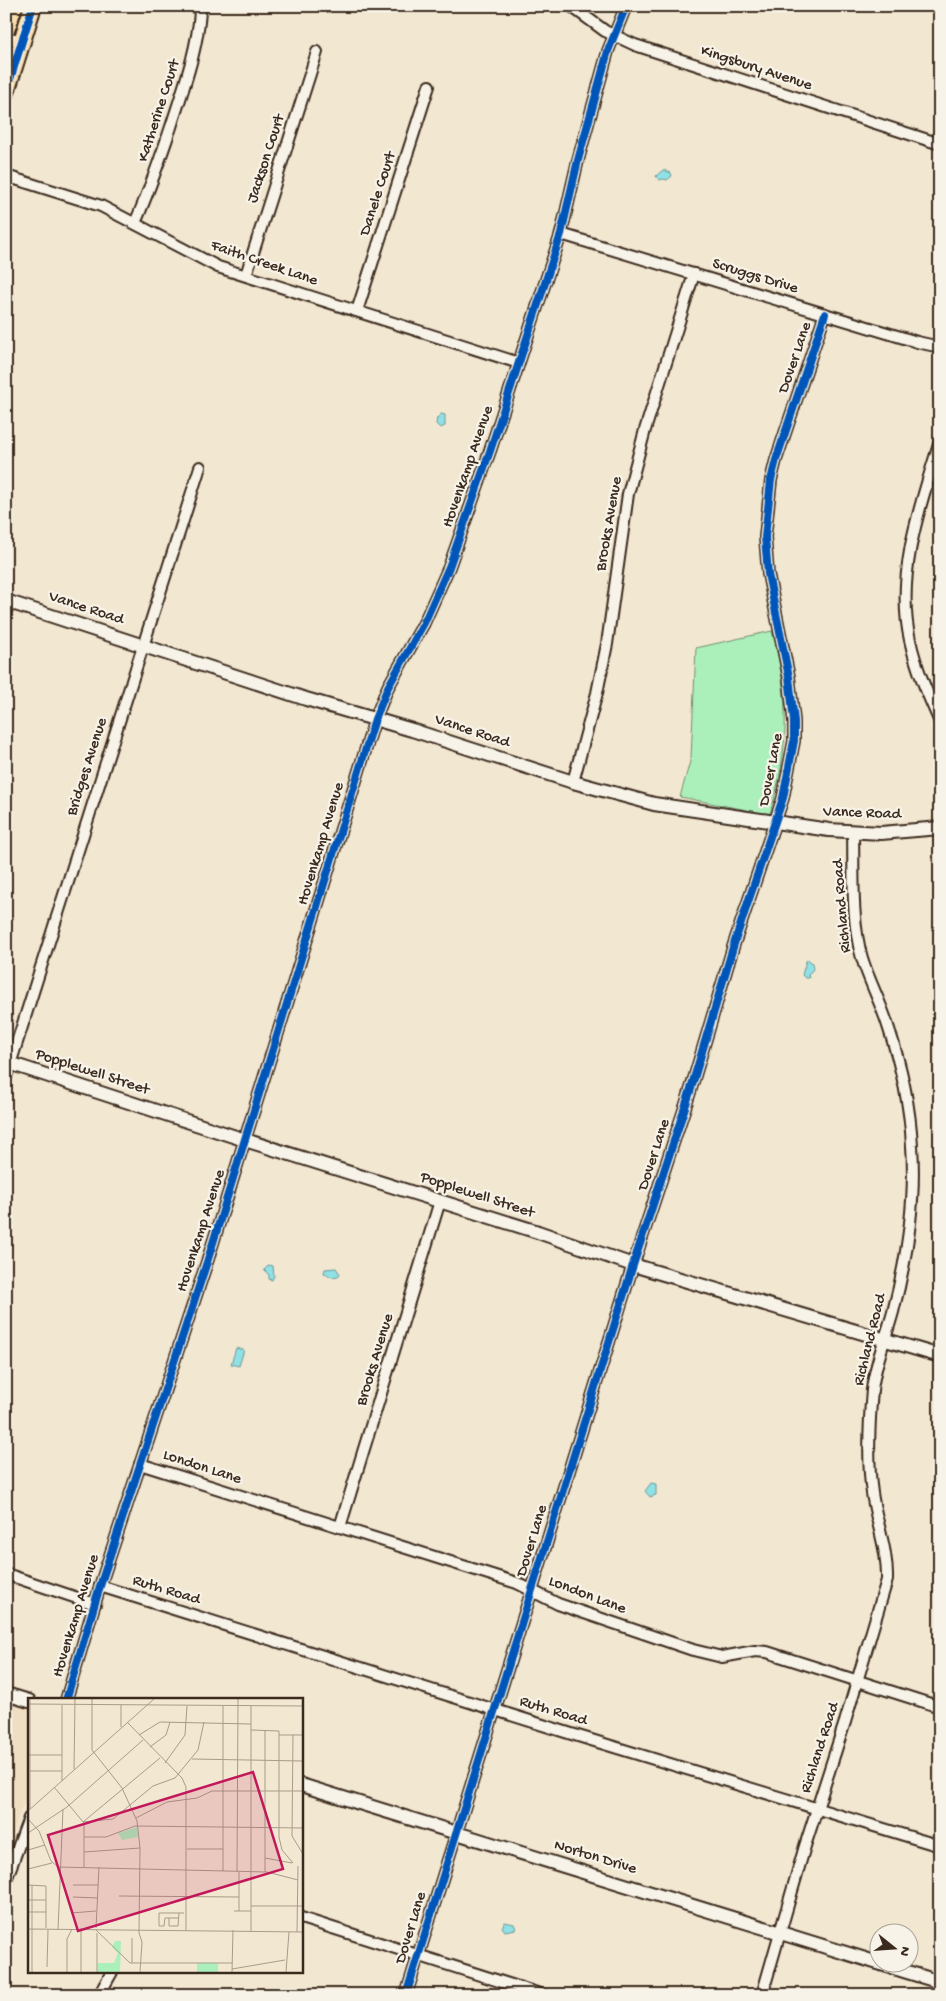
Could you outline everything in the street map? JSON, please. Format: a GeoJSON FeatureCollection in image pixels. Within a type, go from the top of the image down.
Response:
{"type":"FeatureCollection","features":[{"type":"Feature","properties":{"kind":"main road"},"geometry":{"type":"LineString","coordinates":[[6,30],[14,6]]}},
{"type":"Feature","properties":{"kind":"main road"},"geometry":{"type":"LineString","coordinates":[[6,92],[14,39],[33,6]]}},
{"type":"Feature","properties":{"kind":"street","name":"Katherine Court"},"geometry":{"type":"LineString","coordinates":[[135,223],[148,196],[192,64],[198,35],[200,12],[195,6]]}},
{"type":"Feature","properties":{"kind":"street","name":"Kingsbury Avenue"},"geometry":{"type":"LineString","coordinates":[[571,6],[614,36],[645,48],[940,144]]}},
{"type":"Feature","properties":{"kind":"street","name":"Hovenkamp Avenue"},"geometry":{"type":"LineString","coordinates":[[67,1698],[100,1586],[245,1140],[376,719],[388,688],[424,623],[449,567],[561,234],[578,160],[608,51],[626,6]]}},
{"type":"Feature","properties":{"kind":"street","name":"Jackson Court"},"geometry":{"type":"LineString","coordinates":[[246,275],[317,52]]}},
{"type":"Feature","properties":{"kind":"street","name":"Danele Court"},"geometry":{"type":"LineString","coordinates":[[357,311],[429,86]]}},
{"type":"Feature","properties":{"kind":"street","name":"Faith Creek Lane"},"geometry":{"type":"LineString","coordinates":[[6,176],[101,206],[218,266],[519,363]]}},
{"type":"Feature","properties":{"kind":"street","name":"Scruggs Drive"},"geometry":{"type":"LineString","coordinates":[[561,234],[940,347]]}},
{"type":"Feature","properties":{"kind":"street","name":"Brooks Avenue"},"geometry":{"type":"LineString","coordinates":[[573,782],[597,693],[607,644],[628,494],[645,430],[694,274]]}},
{"type":"Feature","properties":{"kind":"street","name":"Dover Lane"},"geometry":{"type":"LineString","coordinates":[[406,1995],[633,1265],[690,1092],[734,944],[783,798],[791,763],[794,722],[789,676],[768,574],[765,537],[767,512],[771,480],[776,460],[825,314]]}},
{"type":"Feature","properties":{"kind":"street"},"geometry":{"type":"LineString","coordinates":[[940,442],[918,512],[908,555],[906,608],[910,640],[917,666],[940,722]]}},
{"type":"Feature","properties":{"kind":"street","name":"Bridges Avenue"},"geometry":{"type":"LineString","coordinates":[[6,1077],[8,1063],[200,467]]}},
{"type":"Feature","properties":{"kind":"street","name":"Vance Road"},"geometry":{"type":"LineString","coordinates":[[6,601],[306,699],[376,719],[573,782],[654,804],[775,823],[853,832],[907,832],[940,828]]}},
{"type":"Feature","properties":{"kind":"street","name":"Richland Road"},"geometry":{"type":"LineString","coordinates":[[762,1995],[887,1580],[887,1567],[872,1493],[869,1450],[872,1389],[876,1368],[901,1281],[908,1239],[913,1177],[912,1148],[907,1093],[888,1025],[862,958],[859,943],[855,905],[853,832]]}},
{"type":"Feature","properties":{"kind":"street","name":"Popplewell Street"},"geometry":{"type":"LineString","coordinates":[[8,1063],[440,1201],[633,1265],[884,1341],[940,1356]]}},
{"type":"Feature","properties":{"kind":"street","name":"Brooks Avenue"},"geometry":{"type":"LineString","coordinates":[[340,1528],[440,1201]]}},
{"type":"Feature","properties":{"kind":"street","name":"London Lane"},"geometry":{"type":"LineString","coordinates":[[140,1464],[517,1583],[558,1604],[693,1650],[722,1657],[755,1651],[767,1652],[940,1706]]}},
{"type":"Feature","properties":{"kind":"street"},"geometry":{"type":"LineString","coordinates":[[6,1574],[95,1604]]}},
{"type":"Feature","properties":{"kind":"street","name":"Ruth Road"},"geometry":{"type":"LineString","coordinates":[[100,1586],[940,1846]]}},
{"type":"Feature","properties":{"kind":"street"},"geometry":{"type":"LineString","coordinates":[[6,1694],[28,1701]]}},
{"type":"Feature","properties":{"kind":"street","name":"Norton Drive"},"geometry":{"type":"LineString","coordinates":[[302,1785],[868,1959]]}},
{"type":"Feature","properties":{"kind":"street"},"geometry":{"type":"LineString","coordinates":[[6,1880],[26,1834]]}},
{"type":"Feature","properties":{"kind":"street"},"geometry":{"type":"LineString","coordinates":[[302,1918],[543,1995]]}},
{"type":"Feature","properties":{"kind":"street"},"geometry":{"type":"LineString","coordinates":[[99,1995],[111,1974]]}},
{"type":"Feature","properties":{"kind":"street","name":"Norton Drive"},"geometry":{"type":"LineString","coordinates":[[915,1974],[940,1982]]}},
{"type":"Feature","properties":{"kind":"shaded area"},"geometry":{"type":"Polygon","coordinates":[[[6,1700],[28,1707],[28,1788],[6,1856],[6,1700]]]}},
{"type":"Feature","properties":{"kind":"green space"},"geometry":{"type":"Polygon","coordinates":[[[772,631],[782,680],[785,724],[781,769],[769,817],[757,812],[680,797],[691,758],[696,648],[772,631]]]}},
{"type":"Feature","properties":{"kind":"water"},"geometry":{"type":"Polygon","coordinates":[[[663,170],[671,173],[672,176],[667,180],[659,180],[656,176],[663,170]]]}},
{"type":"Feature","properties":{"kind":"water"},"geometry":{"type":"Polygon","coordinates":[[[441,414],[445,415],[445,426],[440,428],[436,424],[437,418],[441,414]]]}},
{"type":"Feature","properties":{"kind":"water"},"geometry":{"type":"Polygon","coordinates":[[[808,959],[812,963],[813,969],[808,975],[809,978],[805,978],[802,975],[808,959]]]}},
{"type":"Feature","properties":{"kind":"water"},"geometry":{"type":"Polygon","coordinates":[[[269,1265],[273,1266],[274,1276],[272,1280],[269,1279],[269,1275],[264,1270],[269,1265]]]}},
{"type":"Feature","properties":{"kind":"water"},"geometry":{"type":"Polygon","coordinates":[[[336,1268],[340,1274],[338,1276],[332,1277],[324,1273],[325,1269],[336,1268]]]}},
{"type":"Feature","properties":{"kind":"water"},"geometry":{"type":"Polygon","coordinates":[[[236,1348],[244,1350],[239,1366],[231,1364],[236,1348]]]}},
{"type":"Feature","properties":{"kind":"water"},"geometry":{"type":"Polygon","coordinates":[[[651,1483],[656,1484],[656,1495],[650,1497],[645,1491],[651,1483]]]}},
{"type":"Feature","properties":{"kind":"water"},"geometry":{"type":"Polygon","coordinates":[[[505,1922],[514,1924],[516,1929],[505,1931],[502,1927],[505,1922]]]}},
{"type":"Feature","properties":{"kind":"cycle path"},"geometry":{"type":"LineString","coordinates":[[6,92],[33,6]]}},
{"type":"Feature","properties":{"kind":"cycle path"},"geometry":{"type":"LineString","coordinates":[[67,1698],[100,1586],[208,1259],[375,719],[388,687],[424,623],[449,567],[490,451],[561,234],[578,160],[608,51],[626,6]]}},
{"type":"Feature","properties":{"kind":"cycle path"},"geometry":{"type":"LineString","coordinates":[[406,1995],[633,1265],[690,1092],[734,944],[783,798],[794,741],[794,721],[789,677],[768,574],[765,537],[771,480],[776,460],[825,314]]}}]}
